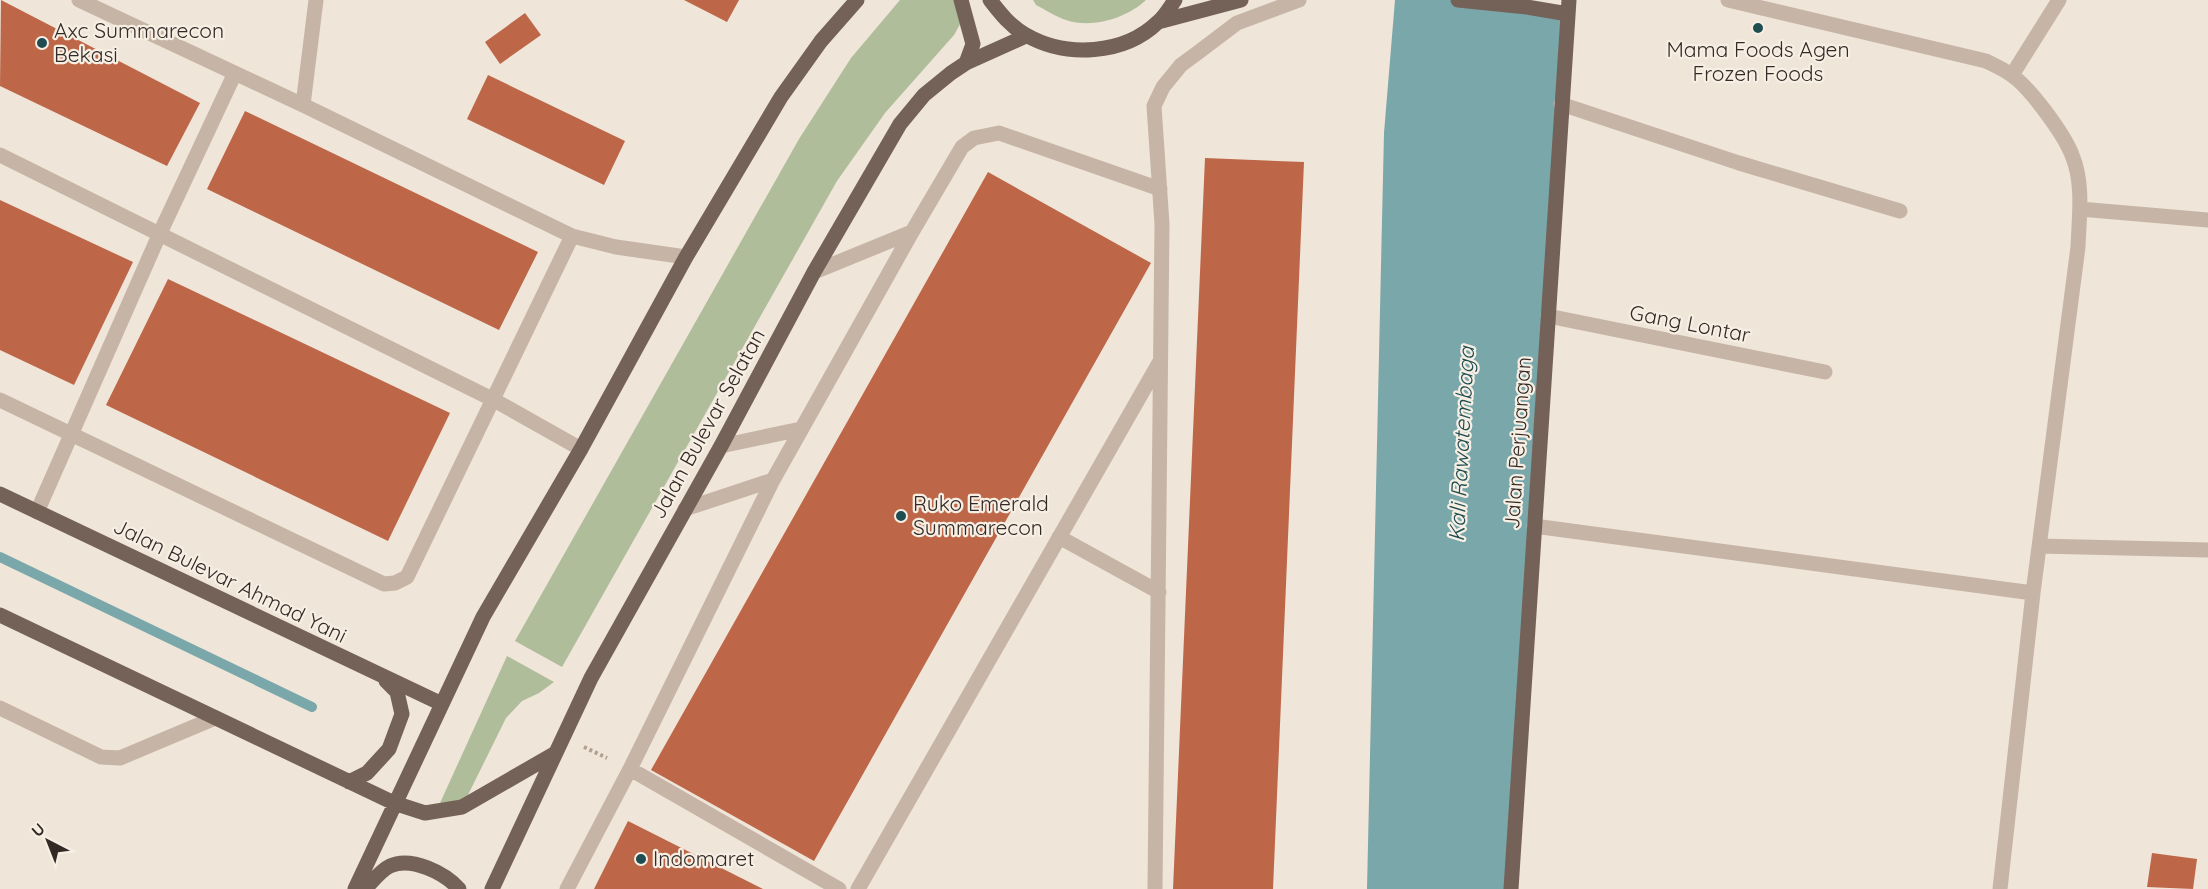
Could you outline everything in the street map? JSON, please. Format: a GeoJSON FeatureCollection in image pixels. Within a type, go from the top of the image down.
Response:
{"type":"FeatureCollection","features":[{"type":"Feature","properties":{"kind":"main road"},"geometry":{"type":"LineString","coordinates":[[355,889],[483,617],[581,448],[686,257],[781,97],[821,41],[857,0]]}},
{"type":"Feature","properties":{"kind":"main road"},"geometry":{"type":"LineString","coordinates":[[961,0],[973,44],[966,63]]}},
{"type":"Feature","properties":{"kind":"main road"},"geometry":{"type":"LineString","coordinates":[[990,0],[1011,25],[1026,36],[1057,48],[1091,51],[1115,46],[1141,34],[1158,22],[1175,0]]}},
{"type":"Feature","properties":{"kind":"main road"},"geometry":{"type":"LineString","coordinates":[[1158,22],[1241,0]]}},
{"type":"Feature","properties":{"kind":"main road"},"geometry":{"type":"LineString","coordinates":[[1458,0],[1527,7],[1569,7]]}},
{"type":"Feature","properties":{"kind":"main road","name":"Jalan Perjuangan"},"geometry":{"type":"LineString","coordinates":[[1511,889],[1569,7]]}},
{"type":"Feature","properties":{"kind":"main road","name":"Jalan Bulevar Selatan"},"geometry":{"type":"LineString","coordinates":[[492,889],[591,678],[721,446],[814,272],[900,124],[924,95],[966,63],[1026,36]]}},
{"type":"Feature","properties":{"kind":"main road","name":"Jalan Bulevar Ahmad Yani"},"geometry":{"type":"LineString","coordinates":[[0,494],[442,704]]}},
{"type":"Feature","properties":{"kind":"main road"},"geometry":{"type":"LineString","coordinates":[[0,615],[394,804],[425,813],[462,807],[554,754]]}},
{"type":"Feature","properties":{"kind":"main road"},"geometry":{"type":"LineString","coordinates":[[349,782],[367,773],[389,749],[402,714],[397,692],[382,677]]}},
{"type":"Feature","properties":{"kind":"main road"},"geometry":{"type":"LineString","coordinates":[[365,889],[390,866],[415,863],[451,880],[459,889]]}},
{"type":"Feature","properties":{"kind":"street"},"geometry":{"type":"LineString","coordinates":[[79,0],[303,105],[572,236],[616,247],[686,257]]}},
{"type":"Feature","properties":{"kind":"street"},"geometry":{"type":"LineString","coordinates":[[303,105],[316,0]]}},
{"type":"Feature","properties":{"kind":"street"},"geometry":{"type":"LineString","coordinates":[[1155,889],[1161,361],[1160,189],[1154,106],[1163,87],[1181,65],[1237,23],[1299,0]]}},
{"type":"Feature","properties":{"kind":"street"},"geometry":{"type":"LineString","coordinates":[[1728,0],[1986,61],[2012,75],[2050,118],[2073,155],[2080,209],[2078,247],[2033,593],[2000,889]]}},
{"type":"Feature","properties":{"kind":"street"},"geometry":{"type":"LineString","coordinates":[[2012,75],[2059,0]]}},
{"type":"Feature","properties":{"kind":"street"},"geometry":{"type":"LineString","coordinates":[[37,512],[160,233],[235,73]]}},
{"type":"Feature","properties":{"kind":"street"},"geometry":{"type":"LineString","coordinates":[[1561,104],[1739,163],[1900,211]]}},
{"type":"Feature","properties":{"kind":"street"},"geometry":{"type":"LineString","coordinates":[[567,889],[630,769],[773,480],[962,147],[974,138],[999,133],[1160,189]]}},
{"type":"Feature","properties":{"kind":"street"},"geometry":{"type":"LineString","coordinates":[[0,155],[494,400],[581,448]]}},
{"type":"Feature","properties":{"kind":"street"},"geometry":{"type":"LineString","coordinates":[[2080,209],[2208,220]]}},
{"type":"Feature","properties":{"kind":"street"},"geometry":{"type":"LineString","coordinates":[[814,272],[912,232]]}},
{"type":"Feature","properties":{"kind":"street"},"geometry":{"type":"LineString","coordinates":[[0,400],[71,436],[387,584],[395,583],[407,577],[572,236]]}},
{"type":"Feature","properties":{"kind":"street","name":"Gang Lontar"},"geometry":{"type":"LineString","coordinates":[[1548,316],[1825,372]]}},
{"type":"Feature","properties":{"kind":"street"},"geometry":{"type":"LineString","coordinates":[[858,889],[1161,361]]}},
{"type":"Feature","properties":{"kind":"street"},"geometry":{"type":"LineString","coordinates":[[721,446],[801,429]]}},
{"type":"Feature","properties":{"kind":"street"},"geometry":{"type":"LineString","coordinates":[[686,509],[773,480]]}},
{"type":"Feature","properties":{"kind":"street"},"geometry":{"type":"LineString","coordinates":[[1534,526],[2033,593]]}},
{"type":"Feature","properties":{"kind":"street"},"geometry":{"type":"LineString","coordinates":[[1059,537],[1159,592]]}},
{"type":"Feature","properties":{"kind":"street"},"geometry":{"type":"LineString","coordinates":[[2039,546],[2208,550]]}},
{"type":"Feature","properties":{"kind":"street"},"geometry":{"type":"LineString","coordinates":[[0,708],[100,757],[114,758],[120,758],[215,718]]}},
{"type":"Feature","properties":{"kind":"street"},"geometry":{"type":"LineString","coordinates":[[630,769],[839,889]]}},
{"type":"Feature","properties":{"kind":"path"},"geometry":{"type":"LineString","coordinates":[[562,736],[630,769]]}},
{"type":"Feature","properties":{"kind":"green space"},"geometry":{"type":"Polygon","coordinates":[[[900,0],[958,0],[963,19],[954,35],[885,113],[837,181],[562,667],[515,641],[799,139],[851,58],[900,0]]]}},
{"type":"Feature","properties":{"kind":"green space"},"geometry":{"type":"Polygon","coordinates":[[[1033,0],[1146,0],[1119,17],[1087,23],[1058,17],[1036,5],[1033,0]]]}},
{"type":"Feature","properties":{"kind":"green space"},"geometry":{"type":"Polygon","coordinates":[[[507,656],[554,682],[539,693],[522,701],[506,718],[465,801],[440,803],[507,656]]]}},
{"type":"Feature","properties":{"kind":"water","name":"Kali Rawatembaga"},"geometry":{"type":"Polygon","coordinates":[[[1395,0],[1458,0],[1568,14],[1511,889],[1367,889],[1384,133],[1395,0]]]}},
{"type":"Feature","properties":{"kind":"building","name":"Axc Summarecon Bekasi"},"geometry":{"type":"Polygon","coordinates":[[[1,0],[200,103],[167,166],[0,86],[1,0]]]}},
{"type":"Feature","properties":{"kind":"building"},"geometry":{"type":"Polygon","coordinates":[[[684,0],[739,0],[727,22],[684,0]]]}},
{"type":"Feature","properties":{"kind":"building"},"geometry":{"type":"Polygon","coordinates":[[[525,13],[541,35],[500,64],[485,42],[525,13]]]}},
{"type":"Feature","properties":{"kind":"building"},"geometry":{"type":"Polygon","coordinates":[[[488,75],[625,141],[604,185],[467,119],[488,75]]]}},
{"type":"Feature","properties":{"kind":"building"},"geometry":{"type":"Polygon","coordinates":[[[245,111],[538,252],[499,330],[207,189],[245,111]]]}},
{"type":"Feature","properties":{"kind":"building"},"geometry":{"type":"Polygon","coordinates":[[[1205,158],[1304,162],[1273,889],[1173,889],[1205,158]]]}},
{"type":"Feature","properties":{"kind":"building","name":"Ruko Emerald Summarecon"},"geometry":{"type":"Polygon","coordinates":[[[988,172],[1151,263],[814,861],[651,770],[988,172]]]}},
{"type":"Feature","properties":{"kind":"building"},"geometry":{"type":"Polygon","coordinates":[[[0,200],[133,262],[74,385],[0,350],[0,200]]]}},
{"type":"Feature","properties":{"kind":"building"},"geometry":{"type":"Polygon","coordinates":[[[168,279],[450,413],[388,541],[106,405],[168,279]]]}},
{"type":"Feature","properties":{"kind":"building"},"geometry":{"type":"Polygon","coordinates":[[[628,821],[763,889],[594,889],[628,821]]]}},
{"type":"Feature","properties":{"kind":"building"},"geometry":{"type":"Polygon","coordinates":[[[2152,853],[2197,859],[2193,889],[2147,887],[2152,853]]]}},
{"type":"Feature","properties":{"kind":"waterway"},"geometry":{"type":"LineString","coordinates":[[0,557],[312,707]]}},
{"type":"Feature","properties":{"kind":"place","name":"Mama Foods Agen Frozen Foods"},"geometry":{"type":"Point","coordinates":[1758,28]}},
{"type":"Feature","properties":{"kind":"place","name":"Axc Summarecon Bekasi"},"geometry":{"type":"Point","coordinates":[42,43]}},
{"type":"Feature","properties":{"kind":"place","name":"Ruko Emerald Summarecon"},"geometry":{"type":"Point","coordinates":[901,516]}},
{"type":"Feature","properties":{"kind":"place","name":"Indomaret"},"geometry":{"type":"Point","coordinates":[641,859]}}]}
